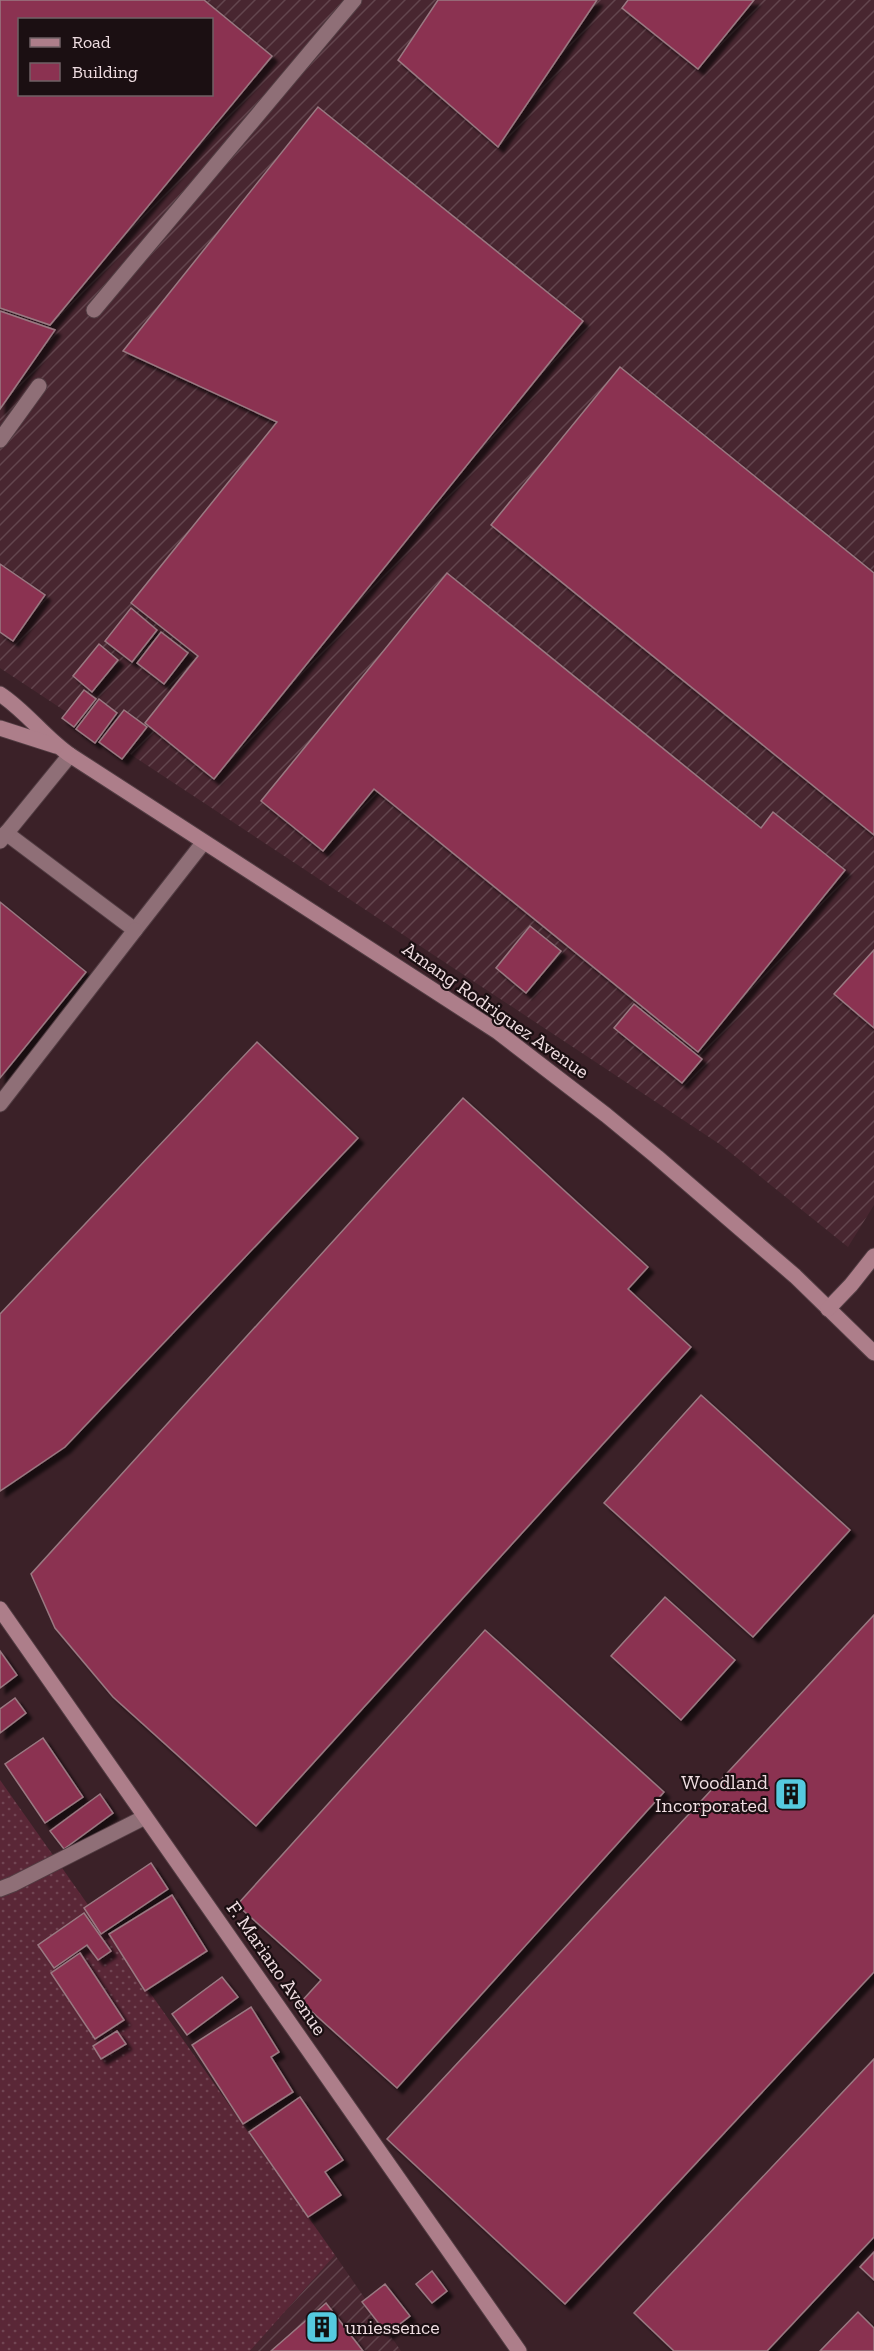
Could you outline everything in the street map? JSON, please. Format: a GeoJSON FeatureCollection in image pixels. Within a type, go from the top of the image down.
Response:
{"type":"FeatureCollection","features":[{"type":"Feature","properties":{"kind":"main road","name":"Amang Rodriguez Avenue"},"geometry":{"type":"LineString","coordinates":[[0,694],[17,705],[64,751],[498,1032],[657,1156],[795,1276],[874,1353]]}},
{"type":"Feature","properties":{"kind":"main road","name":"Amang Rodriguez Avenue"},"geometry":{"type":"LineString","coordinates":[[0,728],[64,751]]}},
{"type":"Feature","properties":{"kind":"main road"},"geometry":{"type":"LineString","coordinates":[[828,1309],[851,1286],[874,1256]]}},
{"type":"Feature","properties":{"kind":"main road","name":"F. Mariano Avenue"},"geometry":{"type":"LineString","coordinates":[[0,1609],[519,2351]]}},
{"type":"Feature","properties":{"kind":"lane"},"geometry":{"type":"LineString","coordinates":[[94,310],[354,0]]}},
{"type":"Feature","properties":{"kind":"lane"},"geometry":{"type":"LineString","coordinates":[[0,440],[39,386]]}},
{"type":"Feature","properties":{"kind":"lane"},"geometry":{"type":"LineString","coordinates":[[64,751],[3,837],[135,930]]}},
{"type":"Feature","properties":{"kind":"lane"},"geometry":{"type":"LineString","coordinates":[[0,1104],[203,843]]}},
{"type":"Feature","properties":{"kind":"lane"},"geometry":{"type":"LineString","coordinates":[[0,1888],[76,1853],[145,1816]]}},
{"type":"Feature","properties":{"kind":"shaded area"},"geometry":{"type":"Polygon","coordinates":[[[0,0],[874,0],[874,1205],[848,1247],[721,1145],[0,668],[0,0]]]}},
{"type":"Feature","properties":{"kind":"shaded area"},"geometry":{"type":"Polygon","coordinates":[[[0,1780],[335,2255],[250,2351],[0,2351],[0,1780]]]}},
{"type":"Feature","properties":{"kind":"shaded area"},"geometry":{"type":"Polygon","coordinates":[[[335,2255],[401,2351],[250,2351],[335,2255]]]}},
{"type":"Feature","properties":{"kind":"building"},"geometry":{"type":"Polygon","coordinates":[[[0,0],[204,0],[272,56],[50,325],[0,308],[0,0]]]}},
{"type":"Feature","properties":{"kind":"building"},"geometry":{"type":"Polygon","coordinates":[[[438,0],[597,0],[498,147],[398,60],[438,0]]]}},
{"type":"Feature","properties":{"kind":"building"},"geometry":{"type":"Polygon","coordinates":[[[628,0],[754,0],[698,69],[622,8],[628,0]]]}},
{"type":"Feature","properties":{"kind":"building"},"geometry":{"type":"Polygon","coordinates":[[[318,107],[583,321],[214,779],[145,723],[198,656],[131,603],[277,422],[123,351],[318,107]]]}},
{"type":"Feature","properties":{"kind":"building"},"geometry":{"type":"Polygon","coordinates":[[[0,311],[55,330],[0,409],[0,311]]]}},
{"type":"Feature","properties":{"kind":"building"},"geometry":{"type":"Polygon","coordinates":[[[620,367],[874,573],[874,835],[491,525],[620,367]]]}},
{"type":"Feature","properties":{"kind":"building"},"geometry":{"type":"Polygon","coordinates":[[[0,564],[45,595],[13,641],[0,632],[0,564]]]}},
{"type":"Feature","properties":{"kind":"building"},"geometry":{"type":"Polygon","coordinates":[[[447,573],[761,828],[773,812],[845,870],[698,1052],[374,789],[323,851],[261,801],[447,573]]]}},
{"type":"Feature","properties":{"kind":"building"},"geometry":{"type":"Polygon","coordinates":[[[131,608],[157,630],[132,662],[105,641],[131,608]]]}},
{"type":"Feature","properties":{"kind":"building"},"geometry":{"type":"Polygon","coordinates":[[[161,632],[188,653],[164,684],[137,663],[161,632]]]}},
{"type":"Feature","properties":{"kind":"building"},"geometry":{"type":"Polygon","coordinates":[[[99,644],[118,660],[92,692],[73,676],[99,644]]]}},
{"type":"Feature","properties":{"kind":"building"},"geometry":{"type":"Polygon","coordinates":[[[84,690],[96,699],[74,727],[62,718],[84,690]]]}},
{"type":"Feature","properties":{"kind":"building"},"geometry":{"type":"Polygon","coordinates":[[[99,699],[117,713],[95,743],[76,729],[99,699]]]}},
{"type":"Feature","properties":{"kind":"building"},"geometry":{"type":"Polygon","coordinates":[[[124,710],[147,727],[122,759],[99,742],[124,710]]]}},
{"type":"Feature","properties":{"kind":"building"},"geometry":{"type":"Polygon","coordinates":[[[0,902],[86,972],[0,1078],[0,902]]]}},
{"type":"Feature","properties":{"kind":"building"},"geometry":{"type":"Polygon","coordinates":[[[530,926],[561,951],[526,993],[496,968],[530,926]]]}},
{"type":"Feature","properties":{"kind":"building"},"geometry":{"type":"Polygon","coordinates":[[[874,950],[874,1028],[834,994],[874,950]]]}},
{"type":"Feature","properties":{"kind":"building"},"geometry":{"type":"Polygon","coordinates":[[[634,1004],[702,1059],[682,1083],[614,1028],[634,1004]]]}},
{"type":"Feature","properties":{"kind":"building"},"geometry":{"type":"Polygon","coordinates":[[[257,1042],[358,1138],[65,1447],[0,1491],[0,1314],[257,1042]]]}},
{"type":"Feature","properties":{"kind":"building"},"geometry":{"type":"Polygon","coordinates":[[[463,1098],[648,1267],[628,1289],[691,1347],[256,1826],[113,1697],[55,1628],[31,1574],[463,1098]]]}},
{"type":"Feature","properties":{"kind":"building"},"geometry":{"type":"Polygon","coordinates":[[[701,1395],[850,1530],[753,1637],[604,1503],[701,1395]]]}},
{"type":"Feature","properties":{"kind":"building"},"geometry":{"type":"Polygon","coordinates":[[[665,1597],[735,1660],[681,1720],[611,1656],[665,1597]]]}},
{"type":"Feature","properties":{"kind":"building","name":"Woodland Incorporated"},"geometry":{"type":"Polygon","coordinates":[[[874,1615],[874,1972],[565,2304],[387,2139],[874,1615]]]}},
{"type":"Feature","properties":{"kind":"building"},"geometry":{"type":"Polygon","coordinates":[[[485,1630],[664,1792],[397,2088],[301,2002],[321,1980],[237,1905],[485,1630]]]}},
{"type":"Feature","properties":{"kind":"building"},"geometry":{"type":"Polygon","coordinates":[[[0,1651],[17,1675],[0,1688],[0,1651]]]}},
{"type":"Feature","properties":{"kind":"building"},"geometry":{"type":"Polygon","coordinates":[[[15,1698],[26,1713],[0,1733],[0,1709],[15,1698]]]}},
{"type":"Feature","properties":{"kind":"building"},"geometry":{"type":"Polygon","coordinates":[[[43,1738],[83,1797],[45,1823],[5,1764],[43,1738]]]}},
{"type":"Feature","properties":{"kind":"building"},"geometry":{"type":"Polygon","coordinates":[[[100,1794],[113,1813],[64,1849],[50,1831],[100,1794]]]}},
{"type":"Feature","properties":{"kind":"building"},"geometry":{"type":"Polygon","coordinates":[[[151,1863],[168,1889],[101,1934],[84,1908],[151,1863]]]}},
{"type":"Feature","properties":{"kind":"building"},"geometry":{"type":"Polygon","coordinates":[[[172,1895],[207,1951],[145,1991],[109,1934],[172,1895]]]}},
{"type":"Feature","properties":{"kind":"building"},"geometry":{"type":"Polygon","coordinates":[[[84,1913],[111,1951],[98,1960],[87,1945],[54,1968],[38,1945],[84,1913]]]}},
{"type":"Feature","properties":{"kind":"building"},"geometry":{"type":"Polygon","coordinates":[[[80,1953],[124,2020],[95,2039],[51,1973],[80,1953]]]}},
{"type":"Feature","properties":{"kind":"building"},"geometry":{"type":"Polygon","coordinates":[[[222,1977],[238,1997],[187,2035],[172,2014],[222,1977]]]}},
{"type":"Feature","properties":{"kind":"building"},"geometry":{"type":"Polygon","coordinates":[[[251,2007],[279,2052],[271,2057],[293,2092],[243,2124],[192,2045],[251,2007]]]}},
{"type":"Feature","properties":{"kind":"building"},"geometry":{"type":"Polygon","coordinates":[[[117,2031],[126,2044],[101,2059],[93,2046],[117,2031]]]}},
{"type":"Feature","properties":{"kind":"building"},"geometry":{"type":"Polygon","coordinates":[[[874,2059],[874,2237],[767,2351],[674,2351],[634,2313],[874,2059]]]}},
{"type":"Feature","properties":{"kind":"building"},"geometry":{"type":"Polygon","coordinates":[[[300,2097],[343,2160],[325,2172],[341,2195],[308,2217],[249,2132],[300,2097]]]}},
{"type":"Feature","properties":{"kind":"building"},"geometry":{"type":"Polygon","coordinates":[[[874,2252],[874,2280],[860,2267],[874,2252]]]}},
{"type":"Feature","properties":{"kind":"building"},"geometry":{"type":"Polygon","coordinates":[[[432,2271],[447,2291],[432,2303],[416,2284],[432,2271]]]}},
{"type":"Feature","properties":{"kind":"building"},"geometry":{"type":"Polygon","coordinates":[[[385,2284],[410,2316],[387,2334],[362,2302],[385,2284]]]}},
{"type":"Feature","properties":{"kind":"building","name":"uniessence"},"geometry":{"type":"Polygon","coordinates":[[[326,2303],[363,2351],[271,2351],[326,2303]]]}},
{"type":"Feature","properties":{"kind":"building"},"geometry":{"type":"Polygon","coordinates":[[[858,2312],[874,2328],[874,2351],[820,2351],[858,2312]]]}},
{"type":"Feature","properties":{"kind":"place","name":"Woodland Incorporated"},"geometry":{"type":"Point","coordinates":[791,1794]}},
{"type":"Feature","properties":{"kind":"place","name":"uniessence"},"geometry":{"type":"Point","coordinates":[322,2327]}}]}
